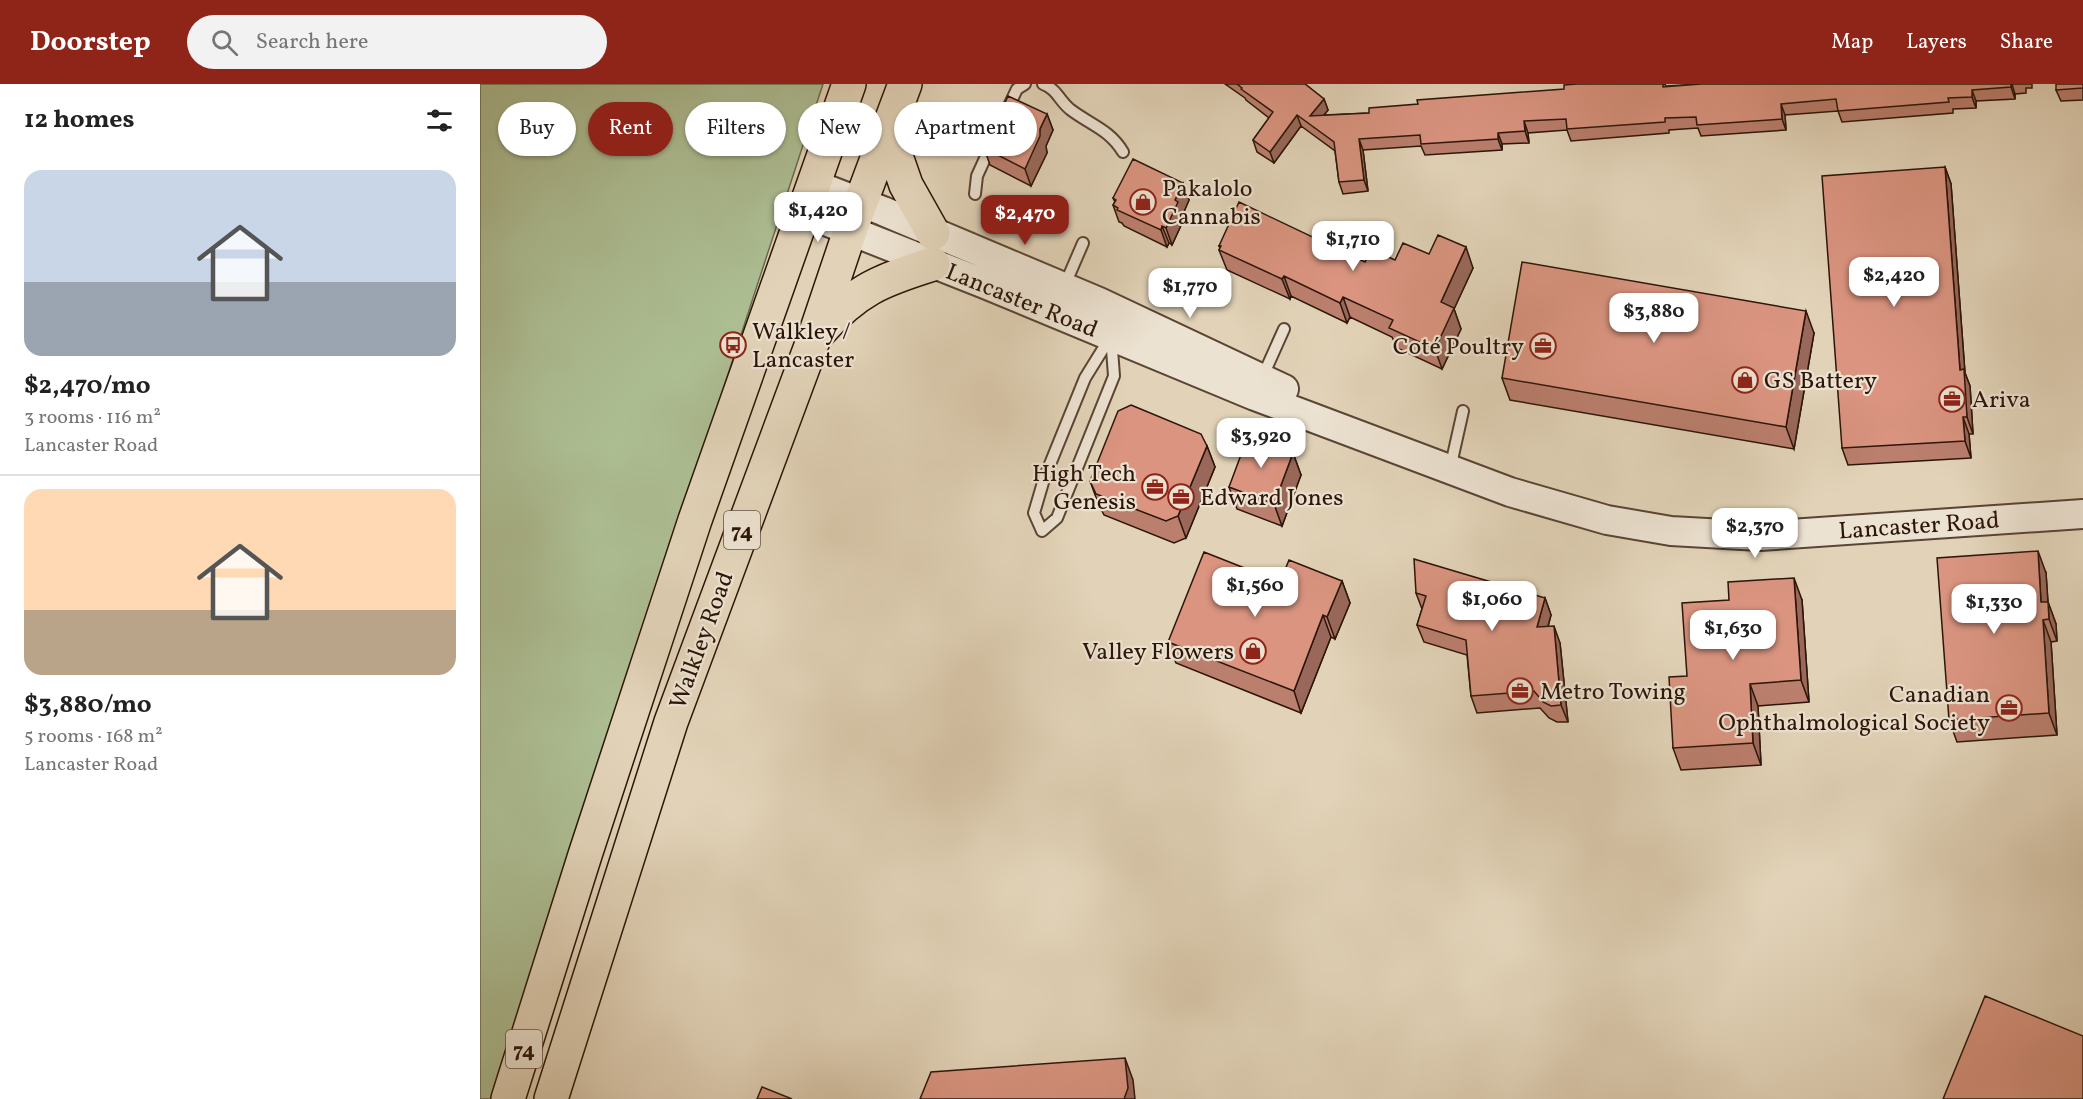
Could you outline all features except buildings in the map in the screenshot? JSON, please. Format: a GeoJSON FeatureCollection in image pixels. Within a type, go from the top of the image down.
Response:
{"type":"FeatureCollection","features":[{"type":"Feature","properties":{"kind":"main road","name":"Walkley Road"},"geometry":{"type":"LineString","coordinates":[[508,1099],[695,520],[849,84]]}},
{"type":"Feature","properties":{"kind":"main road","name":"Walkley Road"},"geometry":{"type":"LineString","coordinates":[[550,1099],[671,722],[905,84]]}},
{"type":"Feature","properties":{"kind":"main road"},"geometry":{"type":"LineString","coordinates":[[813,338],[838,310],[864,290],[896,275],[933,249],[906,185],[888,134]]}},
{"type":"Feature","properties":{"kind":"street","name":"Lancaster Road"},"geometry":{"type":"LineString","coordinates":[[808,198],[933,249],[1111,336],[1259,388],[1446,468],[1510,492],[1607,520],[1671,531],[1760,536],[2083,514]]}},
{"type":"Feature","properties":{"kind":"street","name":"Lancaster Road"},"geometry":{"type":"LineString","coordinates":[[933,249],[1064,287],[1259,388]]}},
{"type":"Feature","properties":{"kind":"lane"},"geometry":{"type":"LineString","coordinates":[[1011,102],[1017,89],[1025,84]]}},
{"type":"Feature","properties":{"kind":"lane"},"geometry":{"type":"LineString","coordinates":[[1043,84],[1052,87],[1068,108],[1115,139],[1123,152]]}},
{"type":"Feature","properties":{"kind":"lane"},"geometry":{"type":"LineString","coordinates":[[975,194],[977,176],[986,156]]}},
{"type":"Feature","properties":{"kind":"lane"},"geometry":{"type":"LineString","coordinates":[[1064,287],[1083,243]]}},
{"type":"Feature","properties":{"kind":"lane"},"geometry":{"type":"LineString","coordinates":[[1259,388],[1284,329]]}},
{"type":"Feature","properties":{"kind":"lane"},"geometry":{"type":"LineString","coordinates":[[1111,336],[1114,376],[1057,518],[1042,531],[1034,513],[1044,479],[1085,378],[1111,336]]}},
{"type":"Feature","properties":{"kind":"lane"},"geometry":{"type":"LineString","coordinates":[[1446,468],[1463,411]]}},
{"type":"Feature","properties":{"kind":"green space"},"geometry":{"type":"Polygon","coordinates":[[[480,84],[823,84],[817,102],[798,102],[799,156],[491,1099],[480,1099],[480,84]]]}},
{"type":"Feature","properties":{"kind":"place","name":"Pakalolo Cannabis"},"geometry":{"type":"Point","coordinates":[1143,202]}},
{"type":"Feature","properties":{"kind":"place","name":"Walkley / Lancaster"},"geometry":{"type":"Point","coordinates":[733,345]}},
{"type":"Feature","properties":{"kind":"place","name":"Coté Poultry"},"geometry":{"type":"Point","coordinates":[1543,346]}},
{"type":"Feature","properties":{"kind":"place","name":"GS Battery"},"geometry":{"type":"Point","coordinates":[1745,380]}},
{"type":"Feature","properties":{"kind":"place","name":"Ariva"},"geometry":{"type":"Point","coordinates":[1952,399]}},
{"type":"Feature","properties":{"kind":"place","name":"High Tech Genesis"},"geometry":{"type":"Point","coordinates":[1155,487]}},
{"type":"Feature","properties":{"kind":"place","name":"Edward Jones"},"geometry":{"type":"Point","coordinates":[1181,497]}},
{"type":"Feature","properties":{"kind":"place","name":"Valley Flowers"},"geometry":{"type":"Point","coordinates":[1253,651]}},
{"type":"Feature","properties":{"kind":"place","name":"Metro Towing"},"geometry":{"type":"Point","coordinates":[1520,691]}},
{"type":"Feature","properties":{"kind":"place","name":"Canadian Ophthalmological Society"},"geometry":{"type":"Point","coordinates":[2009,708]}}]}
